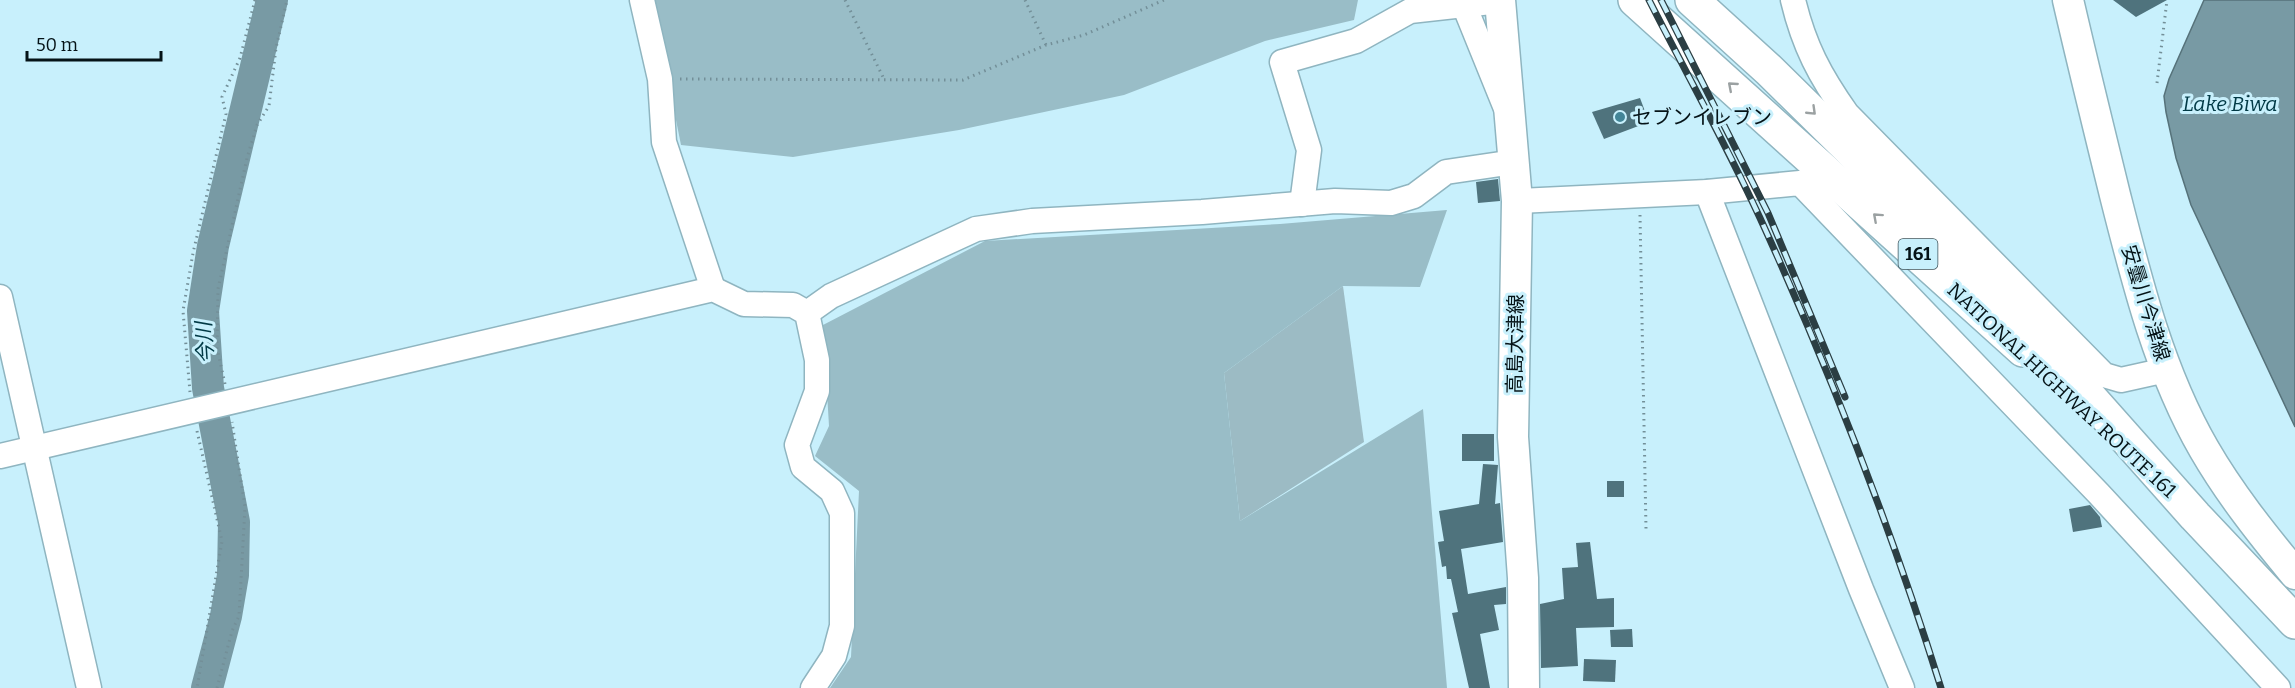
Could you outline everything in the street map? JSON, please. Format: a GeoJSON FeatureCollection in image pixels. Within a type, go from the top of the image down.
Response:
{"type":"FeatureCollection","features":[{"type":"Feature","properties":{"kind":"highway","name":"NATIONAL HIGHWAY ROUTE 161"},"geometry":{"type":"LineString","coordinates":[[1635,0],[2049,374],[2195,516]]}},
{"type":"Feature","properties":{"kind":"highway","name":"NATIONAL HIGHWAY ROUTE 161"},"geometry":{"type":"LineString","coordinates":[[1692,0],[1794,94],[2005,302],[2195,516],[2295,622]]}},
{"type":"Feature","properties":{"kind":"main road","name":"安曇川今津線"},"geometry":{"type":"LineString","coordinates":[[2068,0],[2126,239],[2166,370],[2203,447],[2220,474],[2246,514],[2295,574]]}},
{"type":"Feature","properties":{"kind":"main road","name":"高島大津線"},"geometry":{"type":"LineString","coordinates":[[1500,1],[1517,201],[1513,437],[1523,578],[1524,688]]}},
{"type":"Feature","properties":{"kind":"street"},"geometry":{"type":"LineString","coordinates":[[642,0],[660,79],[664,142],[713,289]]}},
{"type":"Feature","properties":{"kind":"street"},"geometry":{"type":"LineString","coordinates":[[1793,0],[1808,52],[1819,74],[1846,114],[2104,375],[2121,380],[2166,370]]}},
{"type":"Feature","properties":{"kind":"street"},"geometry":{"type":"LineString","coordinates":[[1302,204],[1309,150],[1282,62],[1356,41],[1410,11],[1463,3],[1500,1]]}},
{"type":"Feature","properties":{"kind":"street"},"geometry":{"type":"LineString","coordinates":[[1463,3],[1500,98],[1509,112]]}},
{"type":"Feature","properties":{"kind":"street"},"geometry":{"type":"LineString","coordinates":[[807,313],[831,296],[976,229],[1032,221],[1142,216],[1335,201],[1391,203],[1414,196],[1446,172],[1514,162]]}},
{"type":"Feature","properties":{"kind":"street"},"geometry":{"type":"LineString","coordinates":[[1517,201],[1707,192],[1800,183],[2099,494],[2278,688]]}},
{"type":"Feature","properties":{"kind":"street"},"geometry":{"type":"LineString","coordinates":[[1707,192],[1861,590],[1902,688]]}},
{"type":"Feature","properties":{"kind":"street"},"geometry":{"type":"LineString","coordinates":[[0,456],[713,289],[744,304],[793,305],[807,313],[817,360],[817,391],[797,445],[803,467],[832,491],[842,513],[842,626],[834,657],[813,688]]}},
{"type":"Feature","properties":{"kind":"street"},"geometry":{"type":"LineString","coordinates":[[0,297],[89,688]]}},
{"type":"Feature","properties":{"kind":"path"},"geometry":{"type":"LineString","coordinates":[[197,688],[222,541],[193,412],[183,311],[193,252],[226,114],[222,97],[240,58],[255,0]]}},
{"type":"Feature","properties":{"kind":"path"},"geometry":{"type":"LineString","coordinates":[[217,688],[231,631],[239,616],[245,507],[229,403],[217,348],[218,289],[247,158],[257,125],[269,106],[276,48],[287,0]]}},
{"type":"Feature","properties":{"kind":"path"},"geometry":{"type":"LineString","coordinates":[[845,0],[884,79]]}},
{"type":"Feature","properties":{"kind":"path"},"geometry":{"type":"LineString","coordinates":[[1025,0],[1046,45]]}},
{"type":"Feature","properties":{"kind":"path"},"geometry":{"type":"LineString","coordinates":[[660,79],[963,80],[1046,45],[1084,35],[1164,0]]}},
{"type":"Feature","properties":{"kind":"path"},"geometry":{"type":"LineString","coordinates":[[2157,83],[2167,0]]}},
{"type":"Feature","properties":{"kind":"path"},"geometry":{"type":"LineString","coordinates":[[1640,195],[1646,529]]}},
{"type":"Feature","properties":{"kind":"shaded area"},"geometry":{"type":"Polygon","coordinates":[[[652,0],[1358,0],[1354,20],[1265,41],[1124,95],[959,130],[793,157],[681,145],[652,0]]]}},
{"type":"Feature","properties":{"kind":"shaded area"},"geometry":{"type":"Polygon","coordinates":[[[1447,210],[1420,287],[1343,286],[1224,373],[1240,521],[1423,409],[1447,688],[830,688],[851,657],[859,491],[815,456],[829,426],[823,325],[985,241],[1280,224],[1447,210]]]}},
{"type":"Feature","properties":{"kind":"shaded area"},"geometry":{"type":"Polygon","coordinates":[[[1343,286],[1364,442],[1240,521],[1224,373],[1343,286]]]}},
{"type":"Feature","properties":{"kind":"water","name":"Lake Biwa"},"geometry":{"type":"Polygon","coordinates":[[[2204,0],[2295,0],[2295,427],[2191,205],[2176,158],[2166,112],[2164,96],[2169,79],[2204,0]]]}},
{"type":"Feature","properties":{"kind":"building"},"geometry":{"type":"Polygon","coordinates":[[[2113,0],[2167,0],[2136,17],[2113,0]]]}},
{"type":"Feature","properties":{"kind":"building","name":"セブンイレブン"},"geometry":{"type":"Polygon","coordinates":[[[1640,98],[1649,122],[1604,139],[1592,112],[1640,98]]]}},
{"type":"Feature","properties":{"kind":"building"},"geometry":{"type":"Polygon","coordinates":[[[1498,179],[1500,201],[1478,203],[1476,182],[1498,179]]]}},
{"type":"Feature","properties":{"kind":"building"},"geometry":{"type":"Polygon","coordinates":[[[1462,434],[1494,434],[1494,461],[1462,461],[1462,434]]]}},
{"type":"Feature","properties":{"kind":"building"},"geometry":{"type":"Polygon","coordinates":[[[1483,464],[1498,465],[1495,504],[1500,503],[1503,542],[1461,549],[1468,594],[1506,587],[1506,604],[1494,605],[1499,630],[1480,634],[1490,688],[1469,688],[1452,613],[1458,612],[1451,579],[1447,579],[1446,566],[1442,567],[1438,542],[1444,541],[1439,511],[1479,504],[1483,464]]]}},
{"type":"Feature","properties":{"kind":"building"},"geometry":{"type":"Polygon","coordinates":[[[1607,481],[1624,481],[1624,497],[1607,497],[1607,481]]]}},
{"type":"Feature","properties":{"kind":"building"},"geometry":{"type":"Polygon","coordinates":[[[2090,505],[2100,517],[2102,527],[2073,532],[2069,509],[2090,505]]]}},
{"type":"Feature","properties":{"kind":"building"},"geometry":{"type":"Polygon","coordinates":[[[1590,542],[1597,599],[1614,598],[1614,627],[1576,628],[1578,666],[1541,668],[1540,604],[1564,599],[1562,568],[1578,567],[1576,543],[1590,542]]]}},
{"type":"Feature","properties":{"kind":"building"},"geometry":{"type":"Polygon","coordinates":[[[1632,629],[1633,647],[1611,647],[1610,630],[1632,629]]]}},
{"type":"Feature","properties":{"kind":"building"},"geometry":{"type":"Polygon","coordinates":[[[1584,659],[1616,660],[1615,682],[1583,681],[1584,659]]]}},
{"type":"Feature","properties":{"kind":"waterway","name":"今川"},"geometry":{"type":"LineString","coordinates":[[207,688],[226,616],[233,575],[234,522],[208,388],[203,311],[213,246],[272,0]]}},
{"type":"Feature","properties":{"kind":"railway"},"geometry":{"type":"LineString","coordinates":[[1649,0],[1747,190],[1811,333],[1880,509],[1941,688]]}},
{"type":"Feature","properties":{"kind":"railway"},"geometry":{"type":"LineString","coordinates":[[1661,0],[1768,213],[1845,397]]}},
{"type":"Feature","properties":{"kind":"place","name":"セブンイレブン"},"geometry":{"type":"Point","coordinates":[1620,117]}}]}
